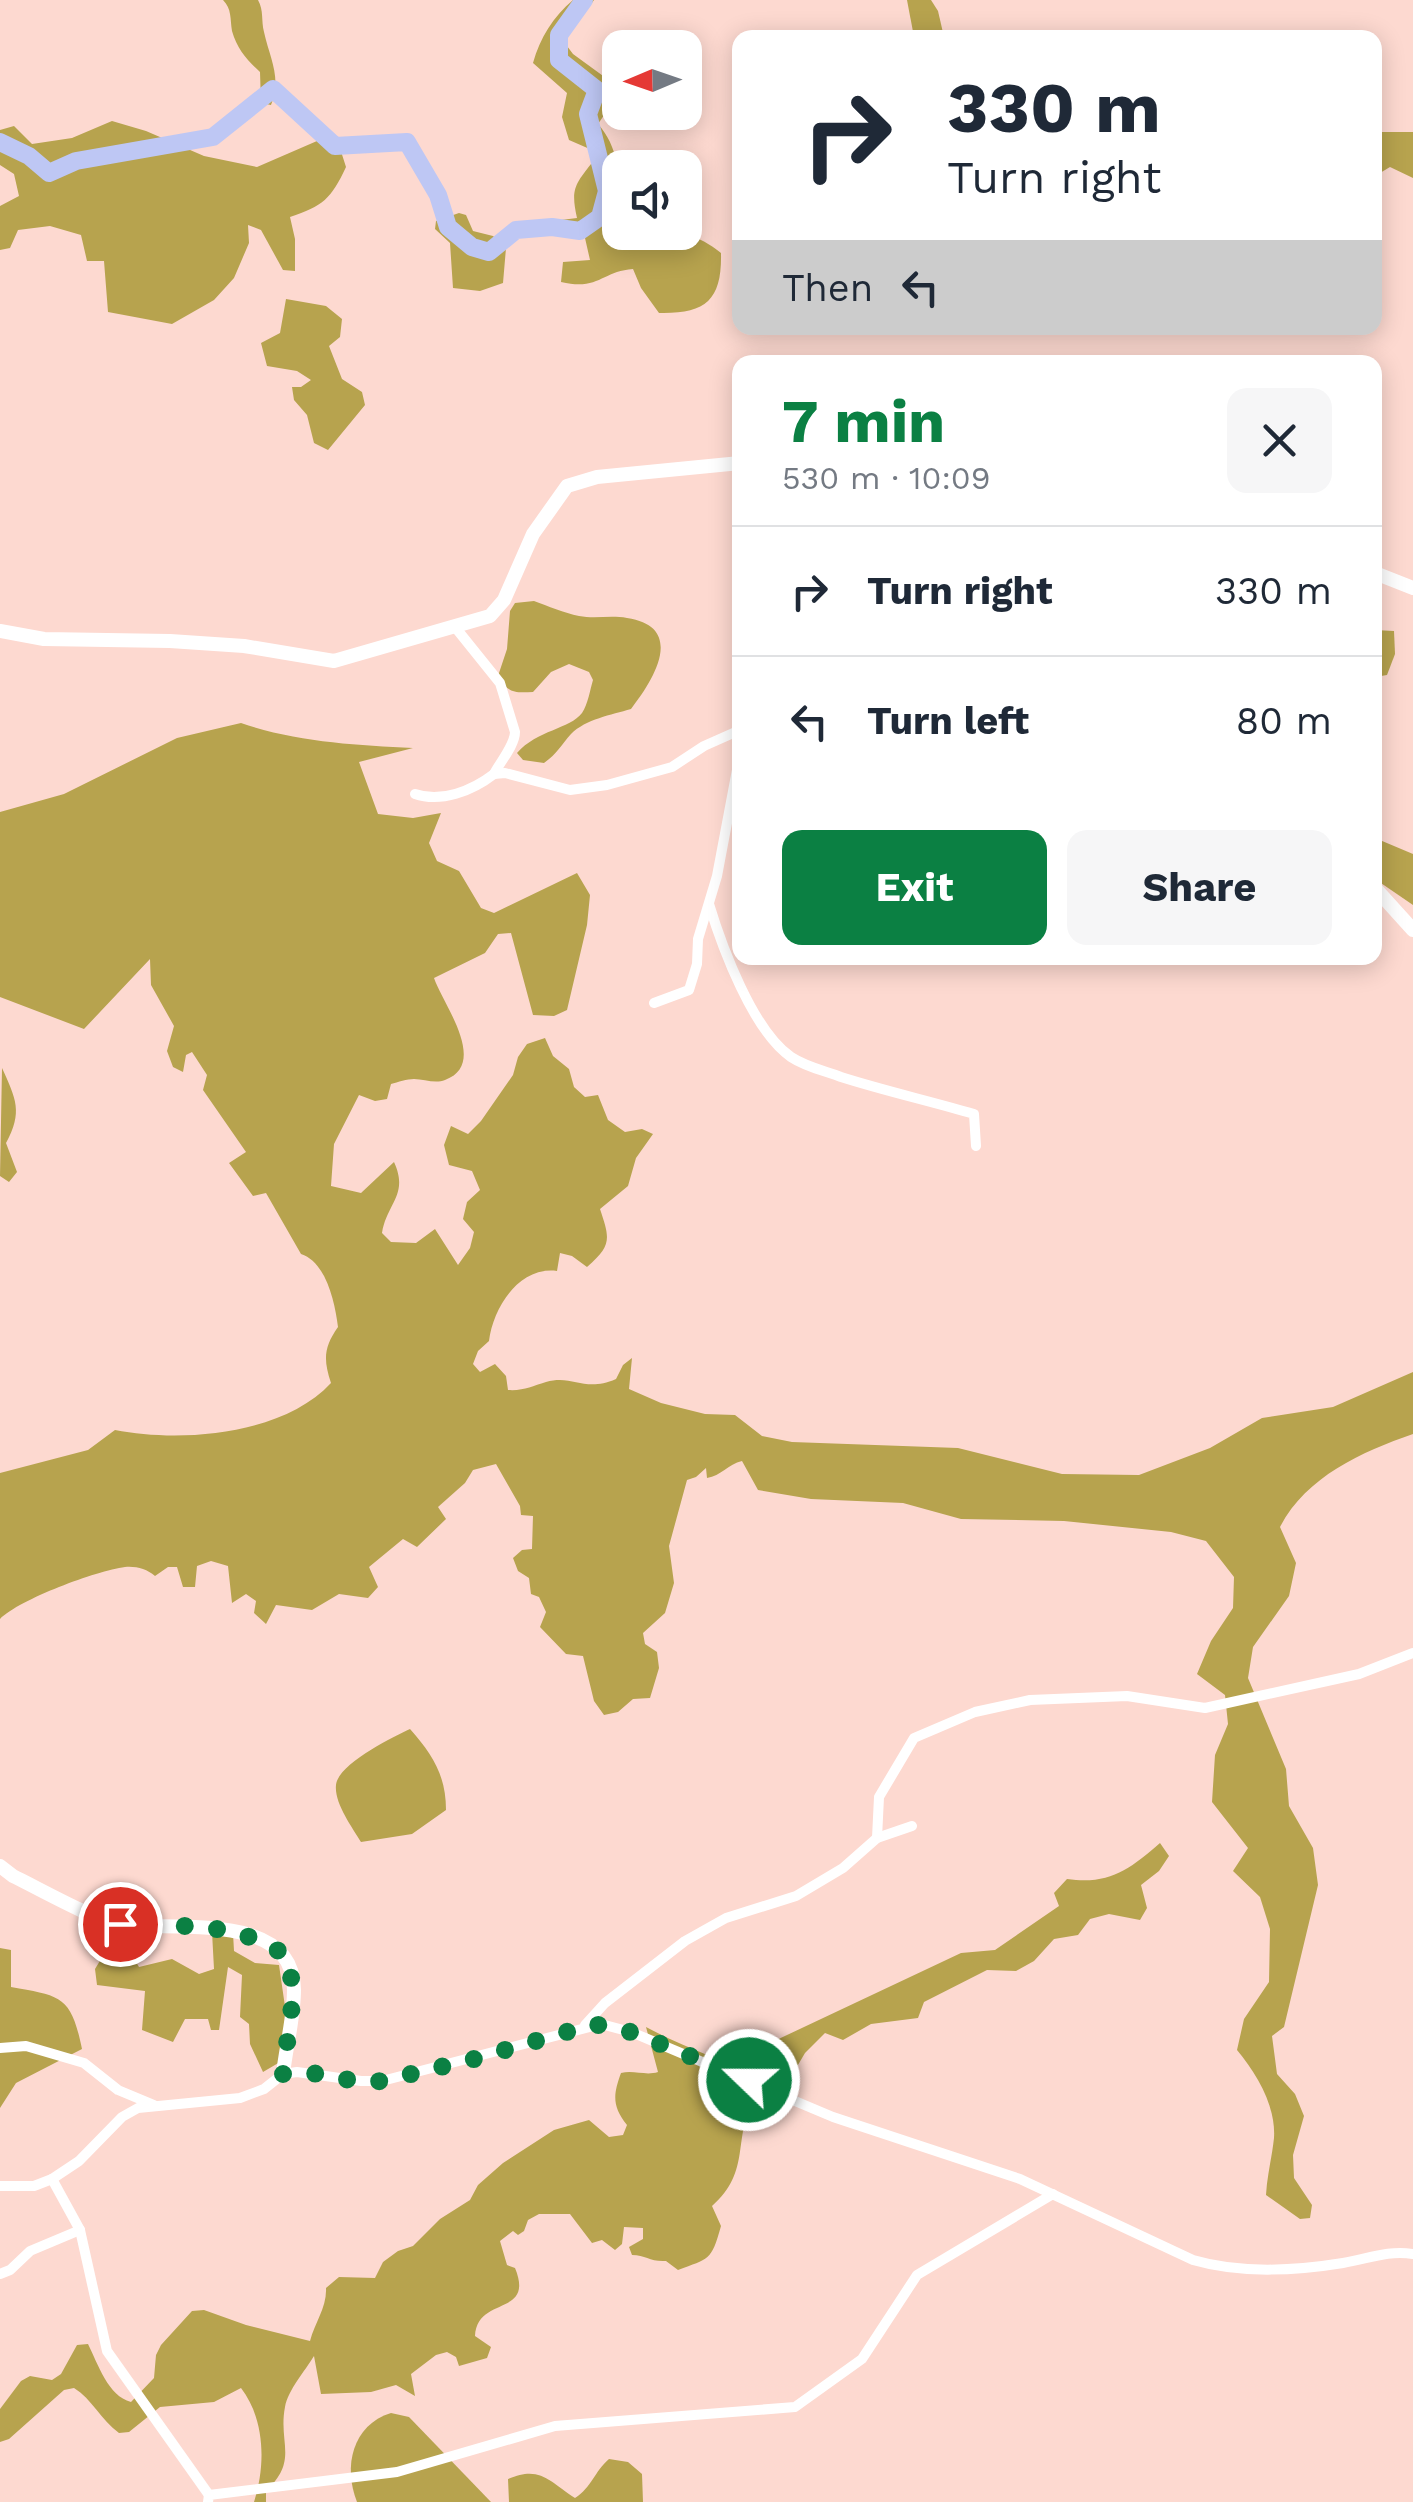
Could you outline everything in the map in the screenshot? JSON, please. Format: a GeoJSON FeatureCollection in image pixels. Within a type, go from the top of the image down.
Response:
{"type":"FeatureCollection","features":[{"type":"Feature","properties":{"kind":"street"},"geometry":{"type":"LineString","coordinates":[[0,631],[44,640],[170,640],[244,646],[334,661],[474,623],[497,610],[533,534],[567,486],[597,477],[732,464]]}},
{"type":"Feature","properties":{"kind":"street"},"geometry":{"type":"LineString","coordinates":[[1382,576],[1413,588]]}},
{"type":"Feature","properties":{"kind":"street"},"geometry":{"type":"LineString","coordinates":[[455,626],[500,682],[515,732],[515,740],[494,774]]}},
{"type":"Feature","properties":{"kind":"street"},"geometry":{"type":"LineString","coordinates":[[414,794],[436,798],[468,790],[494,774],[505,773],[570,790],[594,788],[672,767],[732,734]]}},
{"type":"Feature","properties":{"kind":"street"},"geometry":{"type":"LineString","coordinates":[[654,1003],[689,990],[732,792]]}},
{"type":"Feature","properties":{"kind":"street"},"geometry":{"type":"LineString","coordinates":[[1382,896],[1413,930]]}},
{"type":"Feature","properties":{"kind":"street"},"geometry":{"type":"LineString","coordinates":[[708,904],[735,974],[758,1016],[788,1056],[875,1088],[974,1114],[976,1146]]}},
{"type":"Feature","properties":{"kind":"street"},"geometry":{"type":"LineString","coordinates":[[877,1838],[879,1797],[914,1738],[975,1712],[1030,1700],[1127,1696],[1205,1708],[1359,1674],[1413,1654]]}},
{"type":"Feature","properties":{"kind":"street"},"geometry":{"type":"LineString","coordinates":[[584,2026],[605,2004],[684,1941],[726,1918],[796,1896],[843,1868],[877,1838],[912,1826]]}},
{"type":"Feature","properties":{"kind":"street"},"geometry":{"type":"LineString","coordinates":[[0,1866],[106,1921],[228,1930],[268,1944],[286,1956],[294,1990],[283,2074]]}},
{"type":"Feature","properties":{"kind":"street"},"geometry":{"type":"LineString","coordinates":[[0,2186],[34,2186],[52,2179],[79,2161],[131,2110],[240,2098],[264,2089],[283,2074],[307,2072],[361,2082],[382,2081],[601,2024],[631,2032],[833,2117],[920,2148],[981,2164],[1193,2260],[1230,2270],[1344,2263],[1384,2252],[1413,2254]]}},
{"type":"Feature","properties":{"kind":"street"},"geometry":{"type":"LineString","coordinates":[[0,2048],[26,2046],[84,2062],[118,2090],[155,2106]]}},
{"type":"Feature","properties":{"kind":"street"},"geometry":{"type":"LineString","coordinates":[[52,2179],[80,2230],[107,2351],[208,2498],[397,2472],[554,2426],[795,2407],[862,2360],[916,2275],[1053,2194]]}},
{"type":"Feature","properties":{"kind":"street"},"geometry":{"type":"LineString","coordinates":[[0,2274],[30,2252],[80,2230]]}},
{"type":"Feature","properties":{"kind":"shaded area"},"geometry":{"type":"Polygon","coordinates":[[[223,0],[258,0],[260,4],[275,77],[271,105],[261,103],[260,72],[237,43],[223,0]]]}},
{"type":"Feature","properties":{"kind":"shaded area"},"geometry":{"type":"Polygon","coordinates":[[[573,0],[594,0],[564,42],[573,54],[602,75],[602,118],[598,124],[613,150],[602,150],[602,250],[702,250],[702,240],[709,244],[721,253],[721,269],[714,293],[700,307],[659,313],[633,269],[584,284],[561,282],[563,262],[590,260],[585,238],[542,233],[545,222],[577,218],[576,186],[594,160],[592,150],[569,140],[562,117],[567,93],[533,63],[559,13],[573,0]]]}},
{"type":"Feature","properties":{"kind":"shaded area"},"geometry":{"type":"Polygon","coordinates":[[[907,0],[931,0],[942,30],[913,30],[907,0]]]}},
{"type":"Feature","properties":{"kind":"shaded area"},"geometry":{"type":"Polygon","coordinates":[[[112,121],[204,156],[257,167],[317,141],[338,142],[346,167],[325,200],[290,217],[295,271],[283,270],[261,230],[248,225],[249,243],[234,278],[214,300],[172,324],[108,312],[104,261],[87,261],[81,235],[50,226],[18,230],[10,248],[0,250],[0,206],[19,196],[14,174],[0,165],[0,130],[14,126],[32,144],[72,138],[112,121]]]}},
{"type":"Feature","properties":{"kind":"shaded area"},"geometry":{"type":"Polygon","coordinates":[[[1382,132],[1413,132],[1413,178],[1390,167],[1382,172],[1382,132]]]}},
{"type":"Feature","properties":{"kind":"shaded area"},"geometry":{"type":"Polygon","coordinates":[[[459,213],[466,215],[473,231],[493,236],[506,248],[503,283],[480,291],[453,288],[450,243],[435,229],[436,221],[459,213]]]}},
{"type":"Feature","properties":{"kind":"shaded area"},"geometry":{"type":"Polygon","coordinates":[[[286,299],[326,306],[342,319],[340,337],[329,346],[342,379],[362,392],[365,405],[328,450],[314,443],[307,415],[294,400],[292,387],[301,387],[311,380],[297,371],[267,366],[261,343],[280,333],[286,299]]]}},
{"type":"Feature","properties":{"kind":"shaded area"},"geometry":{"type":"Polygon","coordinates":[[[534,601],[579,616],[621,617],[645,623],[656,632],[660,643],[655,670],[631,709],[584,725],[544,763],[523,760],[517,753],[534,739],[577,718],[586,705],[593,680],[589,672],[569,664],[551,672],[533,692],[512,691],[502,682],[498,676],[507,649],[510,611],[515,603],[534,601]]]}},
{"type":"Feature","properties":{"kind":"shaded area"},"geometry":{"type":"Polygon","coordinates":[[[1382,630],[1394,631],[1395,654],[1387,675],[1382,676],[1382,630]]]}},
{"type":"Feature","properties":{"kind":"shaded area"},"geometry":{"type":"Polygon","coordinates":[[[241,723],[304,738],[413,748],[359,762],[378,814],[413,818],[441,813],[429,843],[437,861],[459,871],[481,908],[494,913],[577,873],[590,895],[567,1010],[554,1016],[533,1015],[511,933],[498,934],[485,953],[434,978],[463,1048],[458,1072],[441,1081],[411,1079],[391,1084],[387,1099],[375,1101],[359,1095],[334,1144],[331,1186],[361,1193],[394,1162],[398,1191],[382,1233],[391,1242],[416,1243],[435,1229],[458,1265],[470,1248],[474,1232],[463,1219],[467,1202],[480,1190],[472,1171],[449,1165],[444,1145],[451,1126],[468,1134],[481,1121],[513,1075],[527,1044],[545,1038],[553,1056],[569,1069],[574,1087],[585,1097],[598,1095],[608,1120],[625,1132],[642,1129],[653,1134],[636,1158],[628,1186],[600,1209],[607,1241],[595,1259],[587,1267],[560,1253],[557,1271],[531,1275],[502,1303],[489,1341],[478,1351],[473,1364],[480,1372],[495,1364],[506,1376],[508,1390],[555,1380],[605,1383],[616,1379],[632,1358],[629,1389],[661,1403],[705,1414],[735,1415],[762,1436],[792,1442],[958,1448],[1062,1474],[1139,1475],[1210,1448],[1262,1418],[1333,1407],[1413,1372],[1413,1434],[1337,1468],[1304,1494],[1280,1527],[1296,1563],[1289,1596],[1253,1647],[1248,1678],[1286,1769],[1289,1806],[1313,1848],[1318,1885],[1284,2027],[1272,2036],[1277,2074],[1295,2094],[1304,2116],[1293,2155],[1294,2178],[1312,2205],[1310,2218],[1300,2219],[1266,2195],[1274,2138],[1272,2114],[1258,2080],[1237,2050],[1244,2019],[1269,1982],[1270,1929],[1260,1897],[1233,1871],[1248,1848],[1212,1802],[1215,1755],[1228,1724],[1225,1695],[1197,1674],[1211,1641],[1233,1608],[1234,1577],[1206,1541],[1171,1532],[1064,1521],[961,1519],[903,1503],[811,1499],[758,1490],[742,1461],[707,1478],[706,1468],[687,1480],[669,1546],[674,1583],[665,1613],[643,1633],[645,1644],[657,1652],[659,1668],[650,1698],[633,1699],[618,1712],[604,1715],[594,1701],[583,1656],[566,1654],[540,1627],[546,1612],[539,1597],[531,1594],[529,1578],[518,1571],[513,1558],[522,1550],[532,1549],[533,1516],[521,1515],[520,1506],[496,1464],[473,1470],[465,1483],[438,1507],[446,1519],[417,1547],[403,1539],[369,1567],[378,1587],[368,1598],[339,1594],[312,1610],[276,1605],[266,1624],[254,1613],[256,1601],[246,1594],[232,1603],[228,1566],[211,1561],[197,1566],[195,1587],[183,1587],[177,1567],[168,1567],[155,1576],[141,1568],[125,1567],[59,1587],[0,1619],[0,1473],[88,1450],[115,1430],[200,1435],[259,1424],[311,1400],[331,1383],[326,1354],[338,1327],[328,1284],[317,1265],[301,1254],[266,1193],[253,1196],[229,1163],[246,1152],[203,1090],[207,1075],[192,1052],[186,1055],[183,1072],[173,1067],[167,1051],[174,1026],[151,985],[150,959],[84,1029],[0,997],[0,812],[64,794],[177,738],[241,723]]]}},
{"type":"Feature","properties":{"kind":"shaded area"},"geometry":{"type":"Polygon","coordinates":[[[1382,841],[1413,854],[1413,905],[1382,884],[1382,841]]]}},
{"type":"Feature","properties":{"kind":"shaded area"},"geometry":{"type":"Polygon","coordinates":[[[2,1068],[16,1106],[15,1123],[6,1143],[17,1172],[9,1182],[0,1176],[2,1068]]]}},
{"type":"Feature","properties":{"kind":"shaded area"},"geometry":{"type":"Polygon","coordinates":[[[410,1729],[436,1766],[446,1810],[412,1834],[361,1842],[338,1799],[339,1777],[367,1752],[410,1729]]]}},
{"type":"Feature","properties":{"kind":"shaded area"},"geometry":{"type":"Polygon","coordinates":[[[1160,1843],[1169,1856],[1159,1871],[1141,1885],[1147,1908],[1140,1920],[1109,1914],[1090,1919],[1078,1935],[1054,1939],[1034,1961],[1016,1971],[987,1970],[924,2002],[918,2018],[871,2024],[843,2040],[825,2033],[795,2070],[788,2072],[753,2059],[751,2052],[961,1953],[995,1950],[1059,1906],[1054,1893],[1067,1879],[1095,1880],[1118,1873],[1160,1843]]]}},
{"type":"Feature","properties":{"kind":"shaded area"},"geometry":{"type":"Polygon","coordinates":[[[118,1931],[139,1967],[172,1959],[199,1974],[214,1969],[212,1932],[233,1933],[234,1951],[255,1963],[279,1965],[292,2055],[263,2072],[250,2044],[249,2024],[240,2017],[242,1975],[228,1967],[219,2030],[211,2030],[208,2019],[185,2019],[173,2042],[142,2030],[145,1991],[97,1985],[95,1969],[118,1931]]]}},
{"type":"Feature","properties":{"kind":"shaded area"},"geometry":{"type":"Polygon","coordinates":[[[0,1948],[11,1950],[11,1987],[62,2002],[73,2018],[82,2049],[16,2083],[0,2108],[0,1948]]]}},
{"type":"Feature","properties":{"kind":"shaded area"},"geometry":{"type":"Polygon","coordinates":[[[646,2027],[768,2081],[748,2114],[732,2180],[712,2206],[721,2226],[711,2253],[703,2260],[678,2270],[666,2261],[632,2255],[629,2247],[643,2239],[643,2228],[624,2227],[622,2244],[615,2250],[602,2240],[592,2243],[570,2214],[539,2214],[528,2220],[524,2231],[518,2235],[513,2231],[500,2241],[507,2265],[515,2268],[519,2283],[512,2300],[478,2323],[475,2336],[491,2347],[487,2358],[459,2366],[456,2357],[447,2352],[436,2355],[411,2374],[415,2396],[396,2385],[371,2392],[321,2394],[314,2356],[287,2401],[285,2460],[266,2491],[266,2502],[254,2502],[261,2443],[255,2414],[241,2388],[214,2402],[160,2407],[129,2432],[119,2433],[74,2388],[64,2390],[9,2439],[0,2442],[0,2409],[21,2381],[30,2376],[52,2380],[61,2374],[77,2345],[88,2344],[110,2386],[131,2402],[154,2378],[161,2345],[192,2311],[204,2310],[310,2341],[326,2288],[339,2277],[375,2278],[383,2262],[413,2246],[440,2219],[470,2200],[478,2185],[503,2163],[554,2130],[589,2120],[609,2137],[623,2135],[627,2125],[615,2100],[621,2073],[658,2072],[646,2027]]]}},
{"type":"Feature","properties":{"kind":"shaded area"},"geometry":{"type":"Polygon","coordinates":[[[391,2413],[409,2417],[491,2502],[357,2502],[351,2475],[354,2449],[367,2427],[391,2413]]]}},
{"type":"Feature","properties":{"kind":"shaded area"},"geometry":{"type":"Polygon","coordinates":[[[609,2459],[628,2462],[642,2474],[643,2502],[509,2502],[508,2479],[528,2474],[544,2477],[575,2498],[609,2459]]]}},
{"type":"Feature","properties":{"kind":"waterway"},"geometry":{"type":"LineString","coordinates":[[0,142],[29,156],[49,173],[76,161],[213,137],[273,89],[335,146],[407,142],[438,195],[448,227],[472,247],[489,252],[516,230],[552,227],[580,231],[600,217],[607,191],[588,114],[597,90],[559,60],[559,35],[584,0]]}},
{"type":"Feature","properties":{"kind":"route"},"geometry":{"type":"LineString","coordinates":[[120,1924],[228,1930],[268,1944],[286,1956],[294,1990],[283,2074],[307,2072],[361,2082],[382,2081],[594,2024],[631,2032],[749,2080]]}}]}
